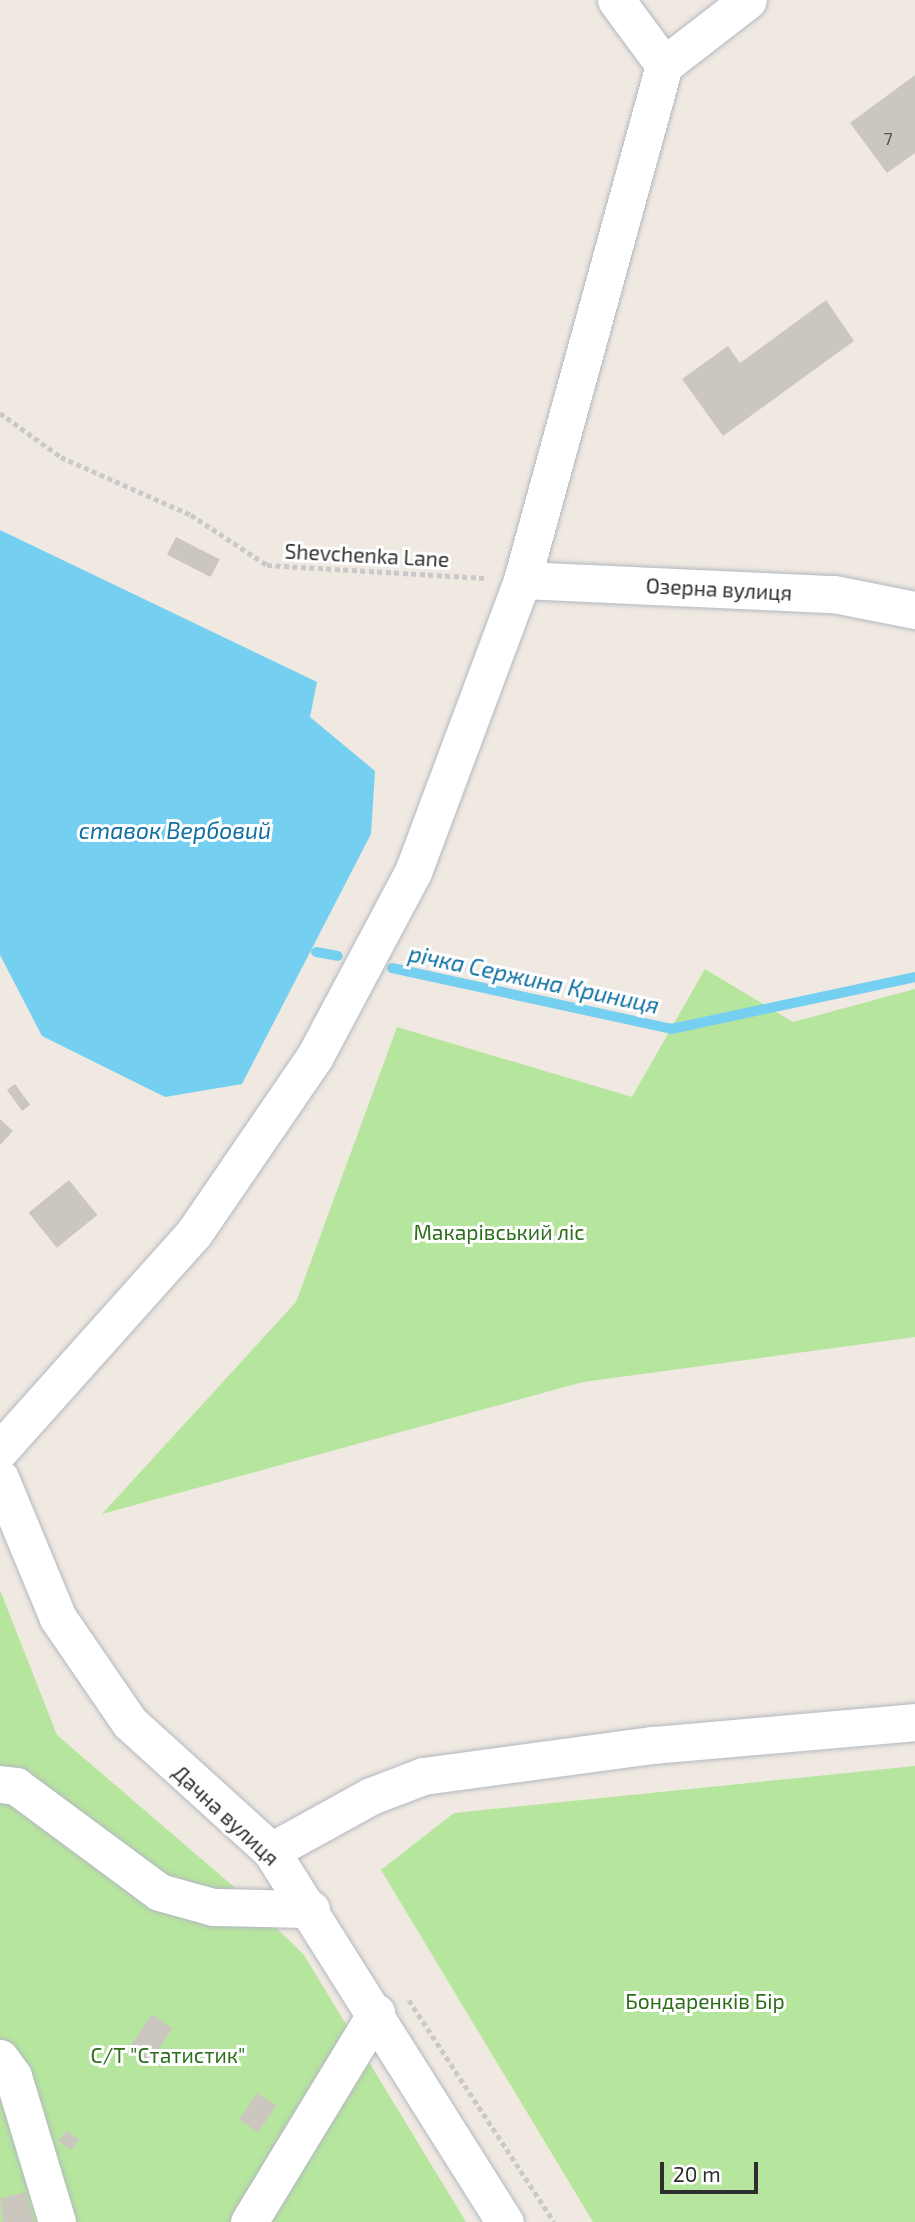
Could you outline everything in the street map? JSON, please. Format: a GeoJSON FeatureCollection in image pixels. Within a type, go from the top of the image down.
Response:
{"type":"FeatureCollection","features":[{"type":"Feature","properties":{"kind":"street"},"geometry":{"type":"LineString","coordinates":[[616,0],[664,65]]}},
{"type":"Feature","properties":{"kind":"street"},"geometry":{"type":"LineString","coordinates":[[0,1450],[194,1233],[314,1058],[413,872],[522,580],[664,65],[748,0]]}},
{"type":"Feature","properties":{"kind":"street","name":"Озерна вулиця"},"geometry":{"type":"LineString","coordinates":[[522,580],[834,594],[915,610]]}},
{"type":"Feature","properties":{"kind":"street","name":"Дачна вулиця"},"geometry":{"type":"LineString","coordinates":[[0,1478],[58,1618],[130,1723],[271,1851],[311,1909],[505,2222]]}},
{"type":"Feature","properties":{"kind":"street"},"geometry":{"type":"LineString","coordinates":[[271,1851],[371,1796],[423,1776],[653,1745],[915,1722]]}},
{"type":"Feature","properties":{"kind":"street"},"geometry":{"type":"LineString","coordinates":[[0,1784],[16,1786],[159,1892],[213,1907],[311,1909]]}},
{"type":"Feature","properties":{"kind":"street"},"geometry":{"type":"LineString","coordinates":[[249,2222],[376,2013]]}},
{"type":"Feature","properties":{"kind":"street"},"geometry":{"type":"LineString","coordinates":[[0,2058],[13,2076],[57,2222]]}},
{"type":"Feature","properties":{"kind":"path","name":"Shevchenka Lane"},"geometry":{"type":"LineString","coordinates":[[0,413],[61,457],[191,515],[267,565],[522,580]]}},
{"type":"Feature","properties":{"kind":"green space","name":"Макарівський ліс"},"geometry":{"type":"Polygon","coordinates":[[[705,969],[793,1022],[915,989],[915,1337],[583,1382],[102,1514],[296,1302],[397,1027],[632,1097],[705,969]]]}},
{"type":"Feature","properties":{"kind":"green space","name":"С/Т \"Статистик\""},"geometry":{"type":"Polygon","coordinates":[[[0,1590],[57,1735],[241,1893],[304,1955],[466,2222],[0,2222],[0,1590]]]}},
{"type":"Feature","properties":{"kind":"green space","name":"Бондаренків Бір"},"geometry":{"type":"Polygon","coordinates":[[[915,1766],[915,2222],[593,2222],[381,1870],[454,1813],[915,1766]]]}},
{"type":"Feature","properties":{"kind":"water","name":"ставок Вербовий"},"geometry":{"type":"Polygon","coordinates":[[[0,530],[317,682],[310,717],[375,771],[371,834],[242,1084],[165,1097],[42,1036],[0,955],[0,530]]]}},
{"type":"Feature","properties":{"kind":"building"},"geometry":{"type":"Polygon","coordinates":[[[915,75],[915,153],[887,173],[850,123],[915,75]]]}},
{"type":"Feature","properties":{"kind":"building"},"geometry":{"type":"Polygon","coordinates":[[[826,300],[854,341],[723,436],[682,379],[728,346],[740,363],[826,300]]]}},
{"type":"Feature","properties":{"kind":"building"},"geometry":{"type":"Polygon","coordinates":[[[176,537],[220,559],[211,577],[167,555],[176,537]]]}},
{"type":"Feature","properties":{"kind":"building"},"geometry":{"type":"Polygon","coordinates":[[[15,1084],[30,1105],[22,1111],[7,1090],[15,1084]]]}},
{"type":"Feature","properties":{"kind":"building"},"geometry":{"type":"Polygon","coordinates":[[[0,1119],[13,1131],[0,1145],[0,1119]]]}},
{"type":"Feature","properties":{"kind":"building"},"geometry":{"type":"Polygon","coordinates":[[[69,1180],[97,1215],[57,1248],[29,1213],[69,1180]]]}},
{"type":"Feature","properties":{"kind":"building"},"geometry":{"type":"Polygon","coordinates":[[[152,2014],[173,2028],[149,2063],[129,2049],[152,2014]]]}},
{"type":"Feature","properties":{"kind":"building"},"geometry":{"type":"Polygon","coordinates":[[[257,2093],[276,2106],[258,2132],[239,2120],[257,2093]]]}},
{"type":"Feature","properties":{"kind":"building"},"geometry":{"type":"Polygon","coordinates":[[[67,2131],[79,2140],[71,2150],[58,2141],[67,2131]]]}},
{"type":"Feature","properties":{"kind":"building"},"geometry":{"type":"Polygon","coordinates":[[[25,2192],[34,2222],[3,2222],[0,2199],[25,2192]]]}},
{"type":"Feature","properties":{"kind":"waterway"},"geometry":{"type":"LineString","coordinates":[[316,952],[338,956]]}},
{"type":"Feature","properties":{"kind":"waterway","name":"річка Сержина Криниця"},"geometry":{"type":"LineString","coordinates":[[392,968],[671,1029],[915,977]]}}]}
